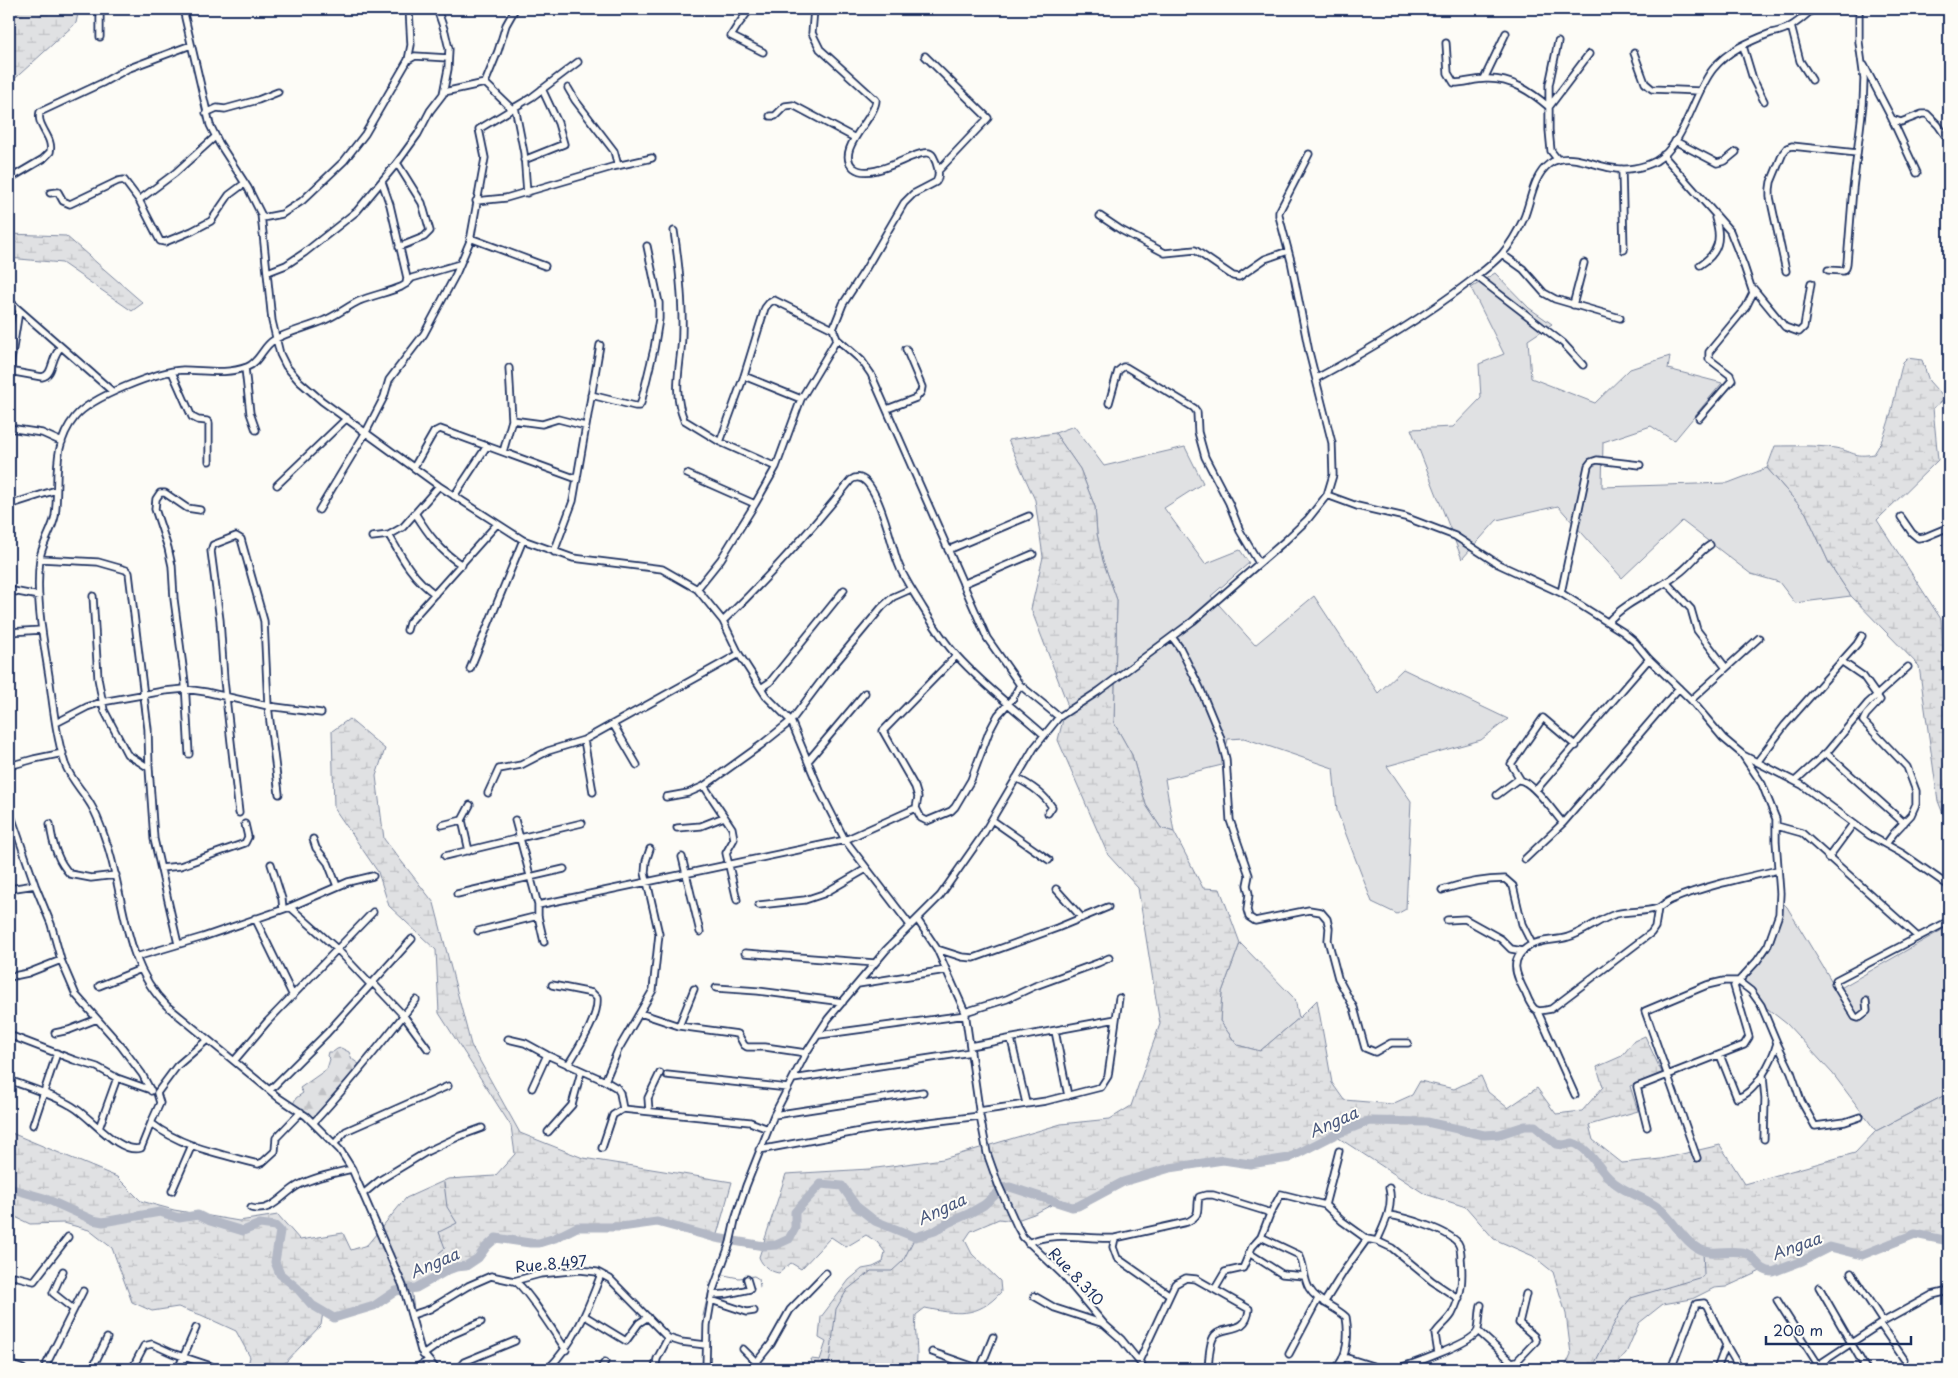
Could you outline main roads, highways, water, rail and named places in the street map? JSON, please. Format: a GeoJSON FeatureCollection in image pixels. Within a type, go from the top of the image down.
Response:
{"type":"FeatureCollection","features":[{"type":"Feature","properties":{"kind":"waterway","name":"Angaa"},"geometry":{"type":"LineString","coordinates":[[9,1188],[44,1198],[93,1220],[103,1222],[160,1212],[179,1218],[198,1215],[210,1221],[243,1231],[260,1224],[275,1226],[280,1231],[275,1262],[280,1274],[297,1288],[312,1305],[334,1318],[374,1306],[396,1291],[416,1288],[448,1270],[466,1266],[478,1258],[496,1238],[539,1243],[555,1238],[577,1227],[621,1227],[657,1222],[716,1238],[764,1246],[776,1245],[789,1239],[795,1228],[795,1212],[821,1184],[842,1186],[856,1206],[875,1221],[915,1237],[935,1231],[970,1213],[984,1205],[1003,1188],[1010,1187],[1072,1207],[1078,1206],[1123,1182],[1170,1168],[1223,1160],[1250,1164],[1289,1158],[1334,1135],[1369,1121],[1427,1122],[1484,1135],[1500,1134],[1525,1126],[1535,1126],[1556,1144],[1573,1143],[1578,1145],[1614,1182],[1660,1209],[1687,1240],[1697,1248],[1709,1252],[1734,1251],[1746,1253],[1768,1271],[1773,1272],[1802,1261],[1830,1247],[1862,1255],[1915,1234],[1949,1241]]}},
{"type":"Feature","properties":{"kind":"waterway"},"geometry":{"type":"LineString","coordinates":[[439,1253],[445,1248],[439,1232],[457,1223],[447,1207],[444,1183]]}},
{"type":"Feature","properties":{"kind":"waterway"},"geometry":{"type":"LineString","coordinates":[[827,1369],[836,1309],[847,1290],[871,1271],[892,1271],[903,1261],[915,1237]]}},
{"type":"Feature","properties":{"kind":"waterway"},"geometry":{"type":"LineString","coordinates":[[1592,1369],[1622,1309],[1631,1298],[1702,1277],[1704,1274],[1703,1251]]}},
{"type":"Feature","properties":{"kind":"waterway"},"geometry":{"type":"LineString","coordinates":[[721,1276],[739,1278],[754,1276],[759,1279],[760,1287]]}},
{"type":"Feature","properties":{"kind":"waterway"},"geometry":{"type":"LineString","coordinates":[[703,1316],[710,1287],[709,1283]]}},
{"type":"Feature","properties":{"kind":"waterway"},"geometry":{"type":"LineString","coordinates":[[411,1288],[414,1310]]}}]}
